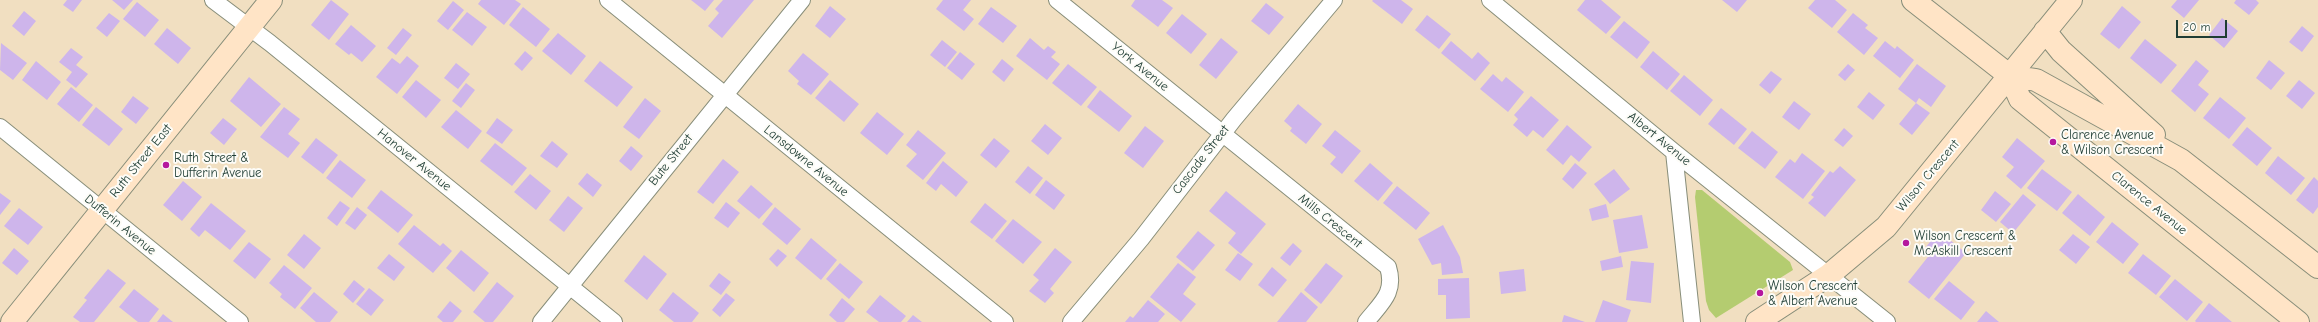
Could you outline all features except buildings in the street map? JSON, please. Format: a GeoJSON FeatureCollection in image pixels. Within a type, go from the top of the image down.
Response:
{"type":"FeatureCollection","features":[{"type":"Feature","properties":{"kind":"main road","name":"Ruth Street East"},"geometry":{"type":"LineString","coordinates":[[12,322],[271,0]]}},
{"type":"Feature","properties":{"kind":"main road","name":"Clarence Avenue"},"geometry":{"type":"LineString","coordinates":[[1913,0],[2010,76],[2020,98],[2298,322]]}},
{"type":"Feature","properties":{"kind":"main road","name":"Wilson Crescent"},"geometry":{"type":"LineString","coordinates":[[1757,322],[1829,275],[1886,227],[2071,0]]}},
{"type":"Feature","properties":{"kind":"main road"},"geometry":{"type":"LineString","coordinates":[[2045,31],[2061,51],[2181,160]]}},
{"type":"Feature","properties":{"kind":"main road","name":"Clarence Avenue"},"geometry":{"type":"LineString","coordinates":[[2010,76],[2036,80],[2181,160],[2318,267]]}},
{"type":"Feature","properties":{"kind":"street","name":"Hanover Avenue"},"geometry":{"type":"LineString","coordinates":[[213,0],[614,322]]}},
{"type":"Feature","properties":{"kind":"street","name":"Lansdowne Avenue"},"geometry":{"type":"LineString","coordinates":[[608,0],[1004,322]]}},
{"type":"Feature","properties":{"kind":"street","name":"Bute Street"},"geometry":{"type":"LineString","coordinates":[[541,322],[802,0]]}},
{"type":"Feature","properties":{"kind":"street","name":"York Avenue"},"geometry":{"type":"LineString","coordinates":[[1057,0],[1222,134]]}},
{"type":"Feature","properties":{"kind":"street","name":"Cascade Street"},"geometry":{"type":"LineString","coordinates":[[1071,322],[1141,239],[1222,134],[1334,0]]}},
{"type":"Feature","properties":{"kind":"street","name":"Albert Avenue"},"geometry":{"type":"LineString","coordinates":[[1490,0],[1674,152],[1887,322]]}},
{"type":"Feature","properties":{"kind":"street","name":"Dufferin Avenue"},"geometry":{"type":"LineString","coordinates":[[0,127],[240,322]]}},
{"type":"Feature","properties":{"kind":"street","name":"Mills Crescent"},"geometry":{"type":"LineString","coordinates":[[1222,134],[1388,268],[1392,280],[1389,293],[1366,322]]}},
{"type":"Feature","properties":{"kind":"street"},"geometry":{"type":"LineString","coordinates":[[1674,152],[1692,322]]}},
{"type":"Feature","properties":{"kind":"green space"},"geometry":{"type":"Polygon","coordinates":[[[1696,190],[1702,190],[1790,262],[1793,270],[1716,318],[1709,310],[1706,301],[1695,197],[1696,190]]]}},
{"type":"Feature","properties":{"kind":"place","name":"Clarence Avenue & Wilson Crescent"},"geometry":{"type":"Point","coordinates":[2053,142]}},
{"type":"Feature","properties":{"kind":"place","name":"Ruth Street & Dufferin Avenue"},"geometry":{"type":"Point","coordinates":[166,165]}},
{"type":"Feature","properties":{"kind":"place","name":"Wilson Crescent & McAskill Crescent"},"geometry":{"type":"Point","coordinates":[1906,243]}},
{"type":"Feature","properties":{"kind":"place","name":"Wilson Crescent & Albert Avenue"},"geometry":{"type":"Point","coordinates":[1760,293]}}]}
